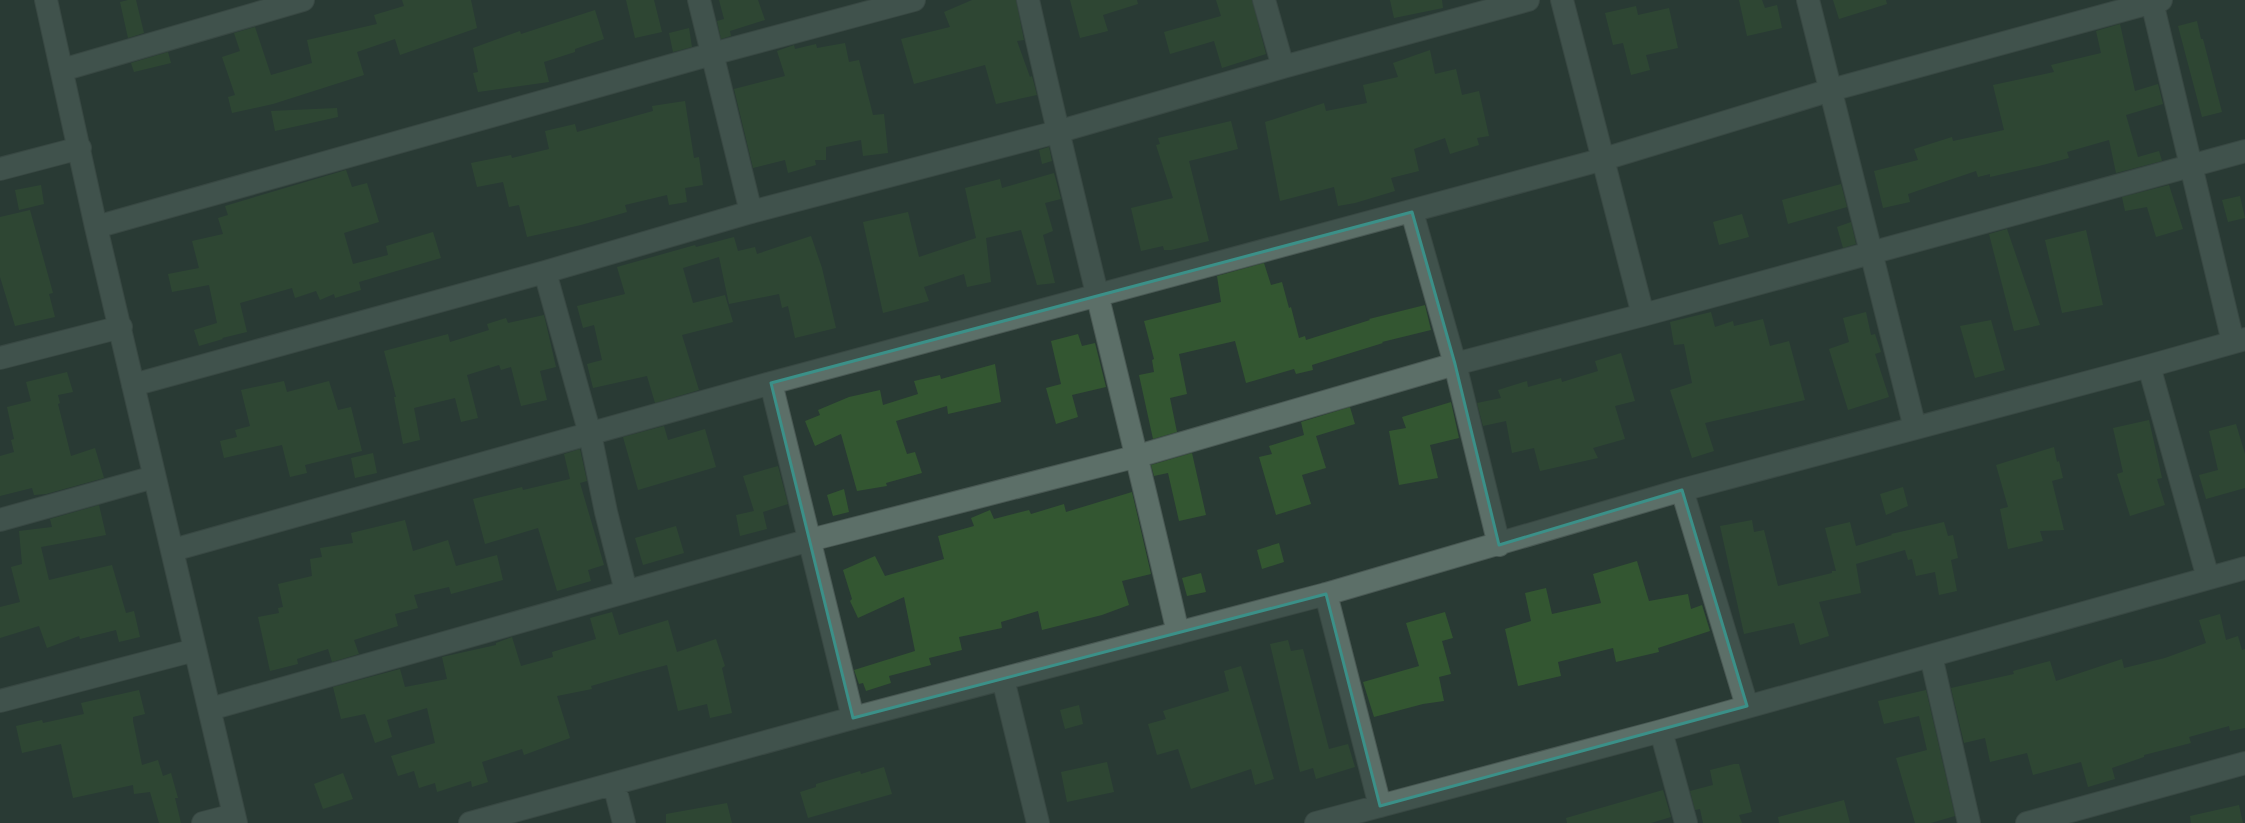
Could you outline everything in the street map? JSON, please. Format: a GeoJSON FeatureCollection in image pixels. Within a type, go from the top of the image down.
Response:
{"type":"FeatureCollection","features":[{"type":"Feature","properties":{"kind":"street"},"geometry":{"type":"LineString","coordinates":[[46,0],[80,148],[96,227],[121,327],[132,385],[173,550],[235,819],[203,823]]}},
{"type":"Feature","properties":{"kind":"street"},"geometry":{"type":"LineString","coordinates":[[62,70],[303,0]]}},
{"type":"Feature","properties":{"kind":"street"},"geometry":{"type":"LineString","coordinates":[[699,0],[750,212]]}},
{"type":"Feature","properties":{"kind":"street"},"geometry":{"type":"LineString","coordinates":[[96,227],[712,54],[914,0]]}},
{"type":"Feature","properties":{"kind":"street"},"geometry":{"type":"LineString","coordinates":[[1028,0],[1058,132],[1138,456],[1178,633]]}},
{"type":"Feature","properties":{"kind":"street"},"geometry":{"type":"LineString","coordinates":[[1264,0],[1283,67]]}},
{"type":"Feature","properties":{"kind":"street"},"geometry":{"type":"LineString","coordinates":[[132,385],[545,272],[750,212],[1058,132],[1283,67],[1528,0]]}},
{"type":"Feature","properties":{"kind":"street"},"geometry":{"type":"LineString","coordinates":[[1562,0],[1643,315]]}},
{"type":"Feature","properties":{"kind":"street"},"geometry":{"type":"LineString","coordinates":[[1808,0],[1915,428]]}},
{"type":"Feature","properties":{"kind":"street"},"geometry":{"type":"LineString","coordinates":[[173,550],[771,383],[1604,160],[1831,90],[2156,1],[2190,166],[2239,341],[1682,490],[1499,545],[1326,594],[853,718],[470,823]]}},
{"type":"Feature","properties":{"kind":"street"},"geometry":{"type":"LineString","coordinates":[[0,169],[80,148]]}},
{"type":"Feature","properties":{"kind":"street"},"geometry":{"type":"LineString","coordinates":[[210,709],[626,590],[810,540],[1138,456],[1455,364],[1643,315],[2245,151]]}},
{"type":"Feature","properties":{"kind":"street"},"geometry":{"type":"LineString","coordinates":[[1412,212],[1455,364],[1499,545]]}},
{"type":"Feature","properties":{"kind":"street"},"geometry":{"type":"LineString","coordinates":[[545,272],[590,434],[606,512],[626,590]]}},
{"type":"Feature","properties":{"kind":"street"},"geometry":{"type":"LineString","coordinates":[[0,358],[121,327]]}},
{"type":"Feature","properties":{"kind":"street"},"geometry":{"type":"LineString","coordinates":[[2149,366],[2208,578]]}},
{"type":"Feature","properties":{"kind":"street"},"geometry":{"type":"LineString","coordinates":[[771,383],[853,718]]}},
{"type":"Feature","properties":{"kind":"street"},"geometry":{"type":"LineString","coordinates":[[0,520],[154,477]]}},
{"type":"Feature","properties":{"kind":"street"},"geometry":{"type":"LineString","coordinates":[[1682,490],[1747,706]]}},
{"type":"Feature","properties":{"kind":"street"},"geometry":{"type":"LineString","coordinates":[[1323,822],[1661,731],[2245,568]]}},
{"type":"Feature","properties":{"kind":"street"},"geometry":{"type":"LineString","coordinates":[[1326,594],[1380,806]]}},
{"type":"Feature","properties":{"kind":"street"},"geometry":{"type":"LineString","coordinates":[[0,701],[195,650]]}},
{"type":"Feature","properties":{"kind":"street"},"geometry":{"type":"LineString","coordinates":[[1931,656],[1969,823]]}},
{"type":"Feature","properties":{"kind":"street"},"geometry":{"type":"LineString","coordinates":[[1003,679],[1038,823]]}},
{"type":"Feature","properties":{"kind":"street"},"geometry":{"type":"LineString","coordinates":[[1661,731],[1686,823]]}},
{"type":"Feature","properties":{"kind":"street"},"geometry":{"type":"LineString","coordinates":[[2027,823],[2245,763]]}},
{"type":"Feature","properties":{"kind":"street"},"geometry":{"type":"LineString","coordinates":[[614,784],[624,823]]}},
{"type":"Feature","properties":{"kind":"highlighted area"},"geometry":{"type":"Polygon","coordinates":[[[1412,212],[1455,364],[1499,545],[1682,490],[1747,706],[1380,806],[1326,594],[853,718],[771,383],[1412,212]]]}},
{"type":"Feature","properties":{"kind":"building"},"geometry":{"type":"Polygon","coordinates":[[[136,0],[144,33],[128,38],[120,2],[136,0]]]}},
{"type":"Feature","properties":{"kind":"building"},"geometry":{"type":"Polygon","coordinates":[[[402,0],[471,0],[477,28],[400,55],[395,39],[357,52],[364,75],[273,104],[232,113],[228,97],[235,95],[222,57],[240,51],[234,33],[255,27],[271,75],[312,63],[307,40],[377,24],[374,15],[404,6],[402,0]]]}},
{"type":"Feature","properties":{"kind":"building"},"geometry":{"type":"Polygon","coordinates":[[[626,0],[654,0],[662,32],[635,38],[626,0]]]}},
{"type":"Feature","properties":{"kind":"building"},"geometry":{"type":"Polygon","coordinates":[[[719,0],[758,0],[765,20],[730,31],[731,36],[721,39],[717,21],[724,19],[719,0]]]}},
{"type":"Feature","properties":{"kind":"building"},"geometry":{"type":"Polygon","coordinates":[[[972,0],[1016,0],[1024,40],[1017,41],[1030,77],[1032,76],[1037,95],[996,104],[985,65],[914,84],[901,39],[950,27],[944,12],[972,0]]]}},
{"type":"Feature","properties":{"kind":"building"},"geometry":{"type":"Polygon","coordinates":[[[1070,0],[1137,0],[1138,4],[1103,15],[1108,31],[1080,38],[1070,0]]]}},
{"type":"Feature","properties":{"kind":"building"},"geometry":{"type":"Polygon","coordinates":[[[1216,0],[1252,0],[1266,54],[1222,68],[1214,41],[1170,54],[1164,32],[1221,16],[1216,0]]]}},
{"type":"Feature","properties":{"kind":"building"},"geometry":{"type":"Polygon","coordinates":[[[1390,0],[1442,0],[1443,8],[1394,18],[1390,0]]]}},
{"type":"Feature","properties":{"kind":"building"},"geometry":{"type":"Polygon","coordinates":[[[1739,0],[1762,0],[1765,8],[1777,5],[1782,28],[1747,36],[1739,0]]]}},
{"type":"Feature","properties":{"kind":"building"},"geometry":{"type":"Polygon","coordinates":[[[1833,0],[1886,0],[1887,4],[1839,19],[1833,0]]]}},
{"type":"Feature","properties":{"kind":"building"},"geometry":{"type":"Polygon","coordinates":[[[1636,6],[1638,15],[1669,8],[1678,48],[1646,55],[1650,70],[1631,75],[1623,43],[1613,45],[1605,13],[1636,6]]]}},
{"type":"Feature","properties":{"kind":"building"},"geometry":{"type":"Polygon","coordinates":[[[595,10],[604,39],[575,49],[575,52],[544,62],[549,82],[478,92],[473,73],[478,72],[473,48],[520,31],[521,34],[595,10]]]}},
{"type":"Feature","properties":{"kind":"building"},"geometry":{"type":"Polygon","coordinates":[[[2197,21],[2222,112],[2202,117],[2178,26],[2197,21]]]}},
{"type":"Feature","properties":{"kind":"building"},"geometry":{"type":"Polygon","coordinates":[[[2120,24],[2135,91],[2158,84],[2163,104],[2126,115],[2138,157],[2159,151],[2162,161],[2116,173],[2109,140],[2067,152],[2069,158],[2039,166],[1990,177],[1990,174],[1978,177],[1976,171],[1908,194],[1910,202],[1883,208],[1874,171],[1918,160],[1914,149],[1952,137],[1953,141],[2004,130],[1993,85],[2054,72],[2051,65],[2101,53],[2096,31],[2120,24]]]}},
{"type":"Feature","properties":{"kind":"building"},"geometry":{"type":"Polygon","coordinates":[[[689,28],[692,47],[673,52],[669,33],[689,28]]]}},
{"type":"Feature","properties":{"kind":"building"},"geometry":{"type":"Polygon","coordinates":[[[845,43],[849,62],[859,60],[873,115],[884,114],[888,153],[863,156],[861,140],[826,147],[826,160],[815,160],[816,165],[788,173],[785,160],[753,168],[734,89],[785,76],[777,51],[794,45],[795,49],[816,44],[817,48],[845,43]]]}},
{"type":"Feature","properties":{"kind":"building"},"geometry":{"type":"Polygon","coordinates":[[[1430,50],[1435,74],[1456,69],[1462,95],[1479,91],[1489,136],[1477,138],[1479,145],[1450,154],[1445,138],[1414,149],[1419,171],[1391,178],[1395,191],[1355,203],[1338,206],[1334,187],[1280,201],[1265,122],[1324,103],[1326,111],[1367,103],[1363,85],[1398,77],[1393,63],[1430,50]]]}},
{"type":"Feature","properties":{"kind":"building"},"geometry":{"type":"Polygon","coordinates":[[[168,52],[171,63],[134,72],[131,63],[168,52]]]}},
{"type":"Feature","properties":{"kind":"building"},"geometry":{"type":"Polygon","coordinates":[[[685,101],[694,158],[699,157],[703,185],[685,188],[687,202],[669,205],[667,195],[625,205],[627,212],[581,225],[527,237],[519,205],[509,207],[503,182],[477,187],[471,163],[511,155],[512,158],[549,149],[545,131],[575,124],[577,132],[653,111],[652,106],[685,101]]]}},
{"type":"Feature","properties":{"kind":"building"},"geometry":{"type":"Polygon","coordinates":[[[337,108],[338,117],[275,131],[271,111],[337,108]]]}},
{"type":"Feature","properties":{"kind":"building"},"geometry":{"type":"Polygon","coordinates":[[[1231,121],[1238,149],[1189,161],[1209,241],[1171,250],[1164,250],[1163,246],[1141,251],[1131,208],[1173,198],[1156,145],[1160,144],[1158,138],[1231,121]]]}},
{"type":"Feature","properties":{"kind":"building"},"geometry":{"type":"Polygon","coordinates":[[[1049,147],[1052,161],[1042,164],[1039,150],[1049,147]]]}},
{"type":"Feature","properties":{"kind":"building"},"geometry":{"type":"Polygon","coordinates":[[[346,170],[352,187],[367,183],[379,222],[344,233],[353,264],[388,255],[386,246],[433,232],[441,258],[359,282],[361,290],[335,298],[334,294],[320,300],[316,291],[295,298],[292,288],[240,303],[247,332],[222,338],[223,339],[199,346],[194,330],[217,323],[209,285],[172,292],[168,274],[199,268],[192,241],[223,234],[218,218],[228,215],[225,206],[346,170]]]}},
{"type":"Feature","properties":{"kind":"building"},"geometry":{"type":"Polygon","coordinates":[[[1054,173],[1061,199],[1045,203],[1053,231],[1043,235],[1055,283],[1037,285],[1021,230],[986,238],[991,282],[967,287],[964,274],[924,287],[929,301],[883,313],[863,222],[908,212],[919,257],[976,238],[965,188],[1000,179],[1002,188],[1054,173]]]}},
{"type":"Feature","properties":{"kind":"building"},"geometry":{"type":"Polygon","coordinates":[[[1841,184],[1847,207],[1788,224],[1782,200],[1841,184]]]}},
{"type":"Feature","properties":{"kind":"building"},"geometry":{"type":"Polygon","coordinates":[[[41,185],[44,204],[19,210],[15,190],[41,185]]]}},
{"type":"Feature","properties":{"kind":"building"},"geometry":{"type":"Polygon","coordinates":[[[2169,185],[2183,229],[2156,237],[2147,207],[2125,211],[2122,197],[2169,185]]]}},
{"type":"Feature","properties":{"kind":"building"},"geometry":{"type":"Polygon","coordinates":[[[2240,196],[2245,218],[2228,222],[2222,200],[2240,196]]]}},
{"type":"Feature","properties":{"kind":"building"},"geometry":{"type":"Polygon","coordinates":[[[30,210],[53,293],[49,294],[55,317],[15,326],[0,277],[0,217],[30,210]]]}},
{"type":"Feature","properties":{"kind":"building"},"geometry":{"type":"Polygon","coordinates":[[[1742,214],[1749,237],[1719,245],[1713,222],[1742,214]]]}},
{"type":"Feature","properties":{"kind":"building"},"geometry":{"type":"Polygon","coordinates":[[[1851,222],[1856,244],[1843,248],[1837,227],[1851,222]]]}},
{"type":"Feature","properties":{"kind":"building"},"geometry":{"type":"Polygon","coordinates":[[[2007,229],[2040,325],[2014,331],[1989,234],[2007,229]]]}},
{"type":"Feature","properties":{"kind":"building"},"geometry":{"type":"Polygon","coordinates":[[[2086,230],[2103,305],[2062,313],[2045,240],[2086,230]]]}},
{"type":"Feature","properties":{"kind":"building"},"geometry":{"type":"Polygon","coordinates":[[[811,236],[822,268],[836,328],[795,338],[788,306],[782,308],[779,294],[729,304],[719,257],[683,268],[693,303],[725,295],[733,322],[682,335],[699,390],[655,403],[647,376],[593,388],[587,364],[602,360],[594,325],[583,328],[577,306],[625,294],[617,267],[695,245],[696,247],[734,237],[738,251],[755,247],[757,254],[811,236]]]}},
{"type":"Feature","properties":{"kind":"building"},"geometry":{"type":"Polygon","coordinates":[[[1264,263],[1271,285],[1282,282],[1289,308],[1291,307],[1299,338],[1305,336],[1306,340],[1370,320],[1369,319],[1425,305],[1431,330],[1382,342],[1383,343],[1312,365],[1313,370],[1296,374],[1294,369],[1246,383],[1235,341],[1179,354],[1187,394],[1170,398],[1177,432],[1153,439],[1139,375],[1154,372],[1152,360],[1154,359],[1144,321],[1221,302],[1217,276],[1264,263]]]}},
{"type":"Feature","properties":{"kind":"building"},"geometry":{"type":"Polygon","coordinates":[[[1711,312],[1715,327],[1733,321],[1734,326],[1763,319],[1770,346],[1789,341],[1805,400],[1705,423],[1714,451],[1692,458],[1670,390],[1692,383],[1684,344],[1674,345],[1670,322],[1711,312]]]}},
{"type":"Feature","properties":{"kind":"building"},"geometry":{"type":"Polygon","coordinates":[[[1866,312],[1871,335],[1875,334],[1881,352],[1875,354],[1889,397],[1848,410],[1829,349],[1849,342],[1843,318],[1866,312]]]}},
{"type":"Feature","properties":{"kind":"building"},"geometry":{"type":"Polygon","coordinates":[[[544,315],[556,367],[540,371],[547,400],[521,406],[511,367],[501,370],[499,365],[467,375],[478,418],[461,422],[455,398],[414,408],[420,440],[403,444],[394,397],[396,397],[384,351],[448,334],[450,342],[489,330],[487,324],[506,318],[508,323],[544,315]]]}},
{"type":"Feature","properties":{"kind":"building"},"geometry":{"type":"Polygon","coordinates":[[[1991,320],[2005,370],[1975,378],[1960,326],[1991,320]]]}},
{"type":"Feature","properties":{"kind":"building"},"geometry":{"type":"Polygon","coordinates":[[[1078,334],[1082,346],[1095,343],[1106,387],[1072,395],[1078,417],[1056,424],[1046,388],[1061,384],[1051,341],[1078,334]]]}},
{"type":"Feature","properties":{"kind":"building"},"geometry":{"type":"Polygon","coordinates":[[[1621,353],[1635,401],[1615,406],[1625,439],[1593,448],[1598,458],[1540,471],[1534,448],[1512,453],[1506,421],[1483,426],[1477,403],[1501,398],[1498,390],[1527,381],[1528,387],[1561,378],[1562,382],[1598,371],[1595,361],[1621,353]]]}},
{"type":"Feature","properties":{"kind":"building"},"geometry":{"type":"Polygon","coordinates":[[[995,364],[1001,402],[948,414],[947,406],[896,421],[907,454],[915,452],[922,473],[886,483],[887,486],[857,491],[841,434],[815,446],[805,421],[820,415],[818,410],[849,397],[880,390],[883,405],[918,394],[914,381],[940,375],[941,379],[995,364]]]}},
{"type":"Feature","properties":{"kind":"building"},"geometry":{"type":"Polygon","coordinates":[[[67,372],[73,392],[58,395],[60,403],[58,404],[71,456],[95,448],[104,478],[46,494],[34,495],[32,488],[0,496],[0,456],[14,452],[11,440],[14,439],[7,407],[31,401],[26,382],[67,372]]]}},
{"type":"Feature","properties":{"kind":"building"},"geometry":{"type":"Polygon","coordinates":[[[284,381],[287,392],[329,381],[338,410],[351,407],[362,451],[305,465],[307,473],[290,477],[282,445],[224,458],[220,441],[237,437],[235,430],[250,426],[241,390],[284,381]]]}},
{"type":"Feature","properties":{"kind":"building"},"geometry":{"type":"Polygon","coordinates":[[[1451,402],[1459,438],[1430,445],[1438,478],[1399,485],[1389,431],[1406,428],[1402,417],[1451,402]]]}},
{"type":"Feature","properties":{"kind":"building"},"geometry":{"type":"Polygon","coordinates":[[[1350,407],[1355,424],[1316,436],[1326,468],[1302,475],[1311,504],[1276,515],[1259,457],[1272,454],[1269,446],[1304,435],[1301,422],[1350,407]]]}},
{"type":"Feature","properties":{"kind":"building"},"geometry":{"type":"Polygon","coordinates":[[[2149,420],[2162,478],[2157,479],[2165,505],[2130,516],[2117,474],[2123,472],[2113,428],[2149,420]]]}},
{"type":"Feature","properties":{"kind":"building"},"geometry":{"type":"Polygon","coordinates":[[[2236,424],[2245,454],[2245,488],[2206,499],[2199,475],[2218,470],[2209,431],[2236,424]]]}},
{"type":"Feature","properties":{"kind":"building"},"geometry":{"type":"Polygon","coordinates":[[[664,426],[668,440],[705,429],[716,467],[638,490],[623,437],[664,426]]]}},
{"type":"Feature","properties":{"kind":"building"},"geometry":{"type":"Polygon","coordinates":[[[2054,447],[2057,462],[2059,461],[2063,478],[2052,481],[2064,530],[2040,531],[2043,541],[2008,549],[2000,509],[2008,507],[1996,465],[2054,447]]]}},
{"type":"Feature","properties":{"kind":"building"},"geometry":{"type":"Polygon","coordinates":[[[580,449],[587,481],[580,483],[604,565],[588,570],[591,581],[557,591],[538,528],[485,544],[473,499],[522,487],[523,490],[570,479],[564,454],[580,449]]]}},
{"type":"Feature","properties":{"kind":"building"},"geometry":{"type":"Polygon","coordinates":[[[373,453],[377,473],[355,478],[351,458],[373,453]]]}},
{"type":"Feature","properties":{"kind":"building"},"geometry":{"type":"Polygon","coordinates":[[[1192,453],[1206,515],[1179,521],[1168,473],[1154,476],[1151,465],[1192,453]]]}},
{"type":"Feature","properties":{"kind":"building"},"geometry":{"type":"Polygon","coordinates":[[[778,466],[788,504],[763,512],[767,529],[740,536],[736,515],[754,511],[743,476],[778,466]]]}},
{"type":"Feature","properties":{"kind":"building"},"geometry":{"type":"Polygon","coordinates":[[[1903,487],[1908,506],[1886,515],[1880,494],[1903,487]]]}},
{"type":"Feature","properties":{"kind":"building"},"geometry":{"type":"Polygon","coordinates":[[[844,489],[849,512],[833,516],[827,495],[844,489]]]}},
{"type":"Feature","properties":{"kind":"building"},"geometry":{"type":"Polygon","coordinates":[[[1132,492],[1151,574],[1122,581],[1129,605],[1102,615],[1042,630],[1038,611],[1001,622],[1002,628],[959,637],[962,650],[929,658],[931,665],[889,676],[891,683],[866,691],[863,683],[859,684],[854,670],[915,651],[904,597],[858,618],[850,601],[852,599],[843,570],[875,556],[885,576],[944,559],[938,536],[974,526],[971,518],[990,510],[994,519],[1029,510],[1031,514],[1064,504],[1066,512],[1132,492]]]}},
{"type":"Feature","properties":{"kind":"building"},"geometry":{"type":"Polygon","coordinates":[[[99,505],[106,535],[41,547],[49,580],[112,565],[126,613],[134,611],[140,637],[119,642],[116,630],[80,639],[79,636],[47,648],[39,626],[0,638],[0,607],[20,602],[11,567],[22,564],[19,531],[52,527],[50,519],[99,505]]]}},
{"type":"Feature","properties":{"kind":"building"},"geometry":{"type":"Polygon","coordinates":[[[405,520],[413,551],[448,540],[456,566],[497,555],[503,580],[451,594],[449,587],[414,595],[418,608],[395,614],[398,626],[354,640],[359,654],[332,662],[328,649],[297,659],[298,664],[270,671],[258,617],[279,613],[278,608],[283,607],[278,584],[312,576],[310,559],[322,557],[320,548],[353,543],[351,533],[405,520]]]}},
{"type":"Feature","properties":{"kind":"building"},"geometry":{"type":"Polygon","coordinates":[[[1752,520],[1754,532],[1764,530],[1778,586],[1836,571],[1825,528],[1850,522],[1856,546],[1892,535],[1891,534],[1944,522],[1948,536],[1953,535],[1958,558],[1951,560],[1957,591],[1939,595],[1935,572],[1916,576],[1912,559],[1908,560],[1905,550],[1856,564],[1861,593],[1819,602],[1829,636],[1800,645],[1794,623],[1744,634],[1720,526],[1752,520]]]}},
{"type":"Feature","properties":{"kind":"building"},"geometry":{"type":"Polygon","coordinates":[[[676,526],[684,553],[643,565],[635,538],[676,526]]]}},
{"type":"Feature","properties":{"kind":"building"},"geometry":{"type":"Polygon","coordinates":[[[1279,543],[1284,562],[1262,569],[1257,550],[1279,543]]]}},
{"type":"Feature","properties":{"kind":"building"},"geometry":{"type":"Polygon","coordinates":[[[1637,561],[1649,601],[1688,594],[1691,609],[1702,605],[1710,631],[1658,648],[1659,652],[1616,662],[1613,648],[1558,662],[1561,676],[1518,686],[1505,629],[1531,621],[1525,593],[1546,588],[1552,614],[1601,603],[1593,574],[1637,561]]]}},
{"type":"Feature","properties":{"kind":"building"},"geometry":{"type":"Polygon","coordinates":[[[1201,573],[1206,592],[1187,596],[1182,578],[1201,573]]]}},
{"type":"Feature","properties":{"kind":"building"},"geometry":{"type":"Polygon","coordinates":[[[612,612],[619,635],[668,620],[677,652],[716,639],[725,666],[722,668],[732,713],[710,718],[707,704],[678,711],[667,665],[636,673],[591,686],[592,689],[557,696],[570,738],[524,755],[522,749],[482,762],[488,782],[472,787],[471,781],[437,792],[435,783],[419,788],[414,771],[398,776],[391,756],[435,743],[427,708],[387,720],[392,737],[375,743],[365,714],[341,719],[333,687],[400,669],[405,687],[447,679],[442,657],[496,645],[496,643],[512,637],[521,666],[553,657],[552,652],[596,639],[590,618],[612,612]]]}},
{"type":"Feature","properties":{"kind":"building"},"geometry":{"type":"Polygon","coordinates":[[[1445,612],[1453,638],[1442,641],[1451,674],[1439,677],[1444,701],[1423,704],[1374,717],[1363,682],[1419,666],[1406,623],[1445,612]]]}},
{"type":"Feature","properties":{"kind":"building"},"geometry":{"type":"Polygon","coordinates":[[[2220,614],[2226,640],[2238,636],[2242,650],[2245,649],[2245,728],[2230,731],[2229,726],[2189,737],[2191,743],[2144,755],[2144,757],[2112,768],[2115,779],[2088,787],[2081,762],[2033,775],[2027,753],[1990,762],[1985,738],[1964,743],[1951,688],[2014,674],[2013,671],[2050,661],[2056,681],[2122,659],[2124,668],[2165,658],[2206,643],[2199,620],[2220,614]]]}},
{"type":"Feature","properties":{"kind":"building"},"geometry":{"type":"Polygon","coordinates":[[[1288,640],[1291,651],[1303,649],[1329,749],[1348,744],[1355,767],[1316,779],[1313,768],[1300,772],[1270,644],[1288,640]]]}},
{"type":"Feature","properties":{"kind":"building"},"geometry":{"type":"Polygon","coordinates":[[[1241,666],[1274,779],[1255,785],[1251,769],[1191,789],[1178,749],[1157,755],[1148,724],[1166,719],[1163,711],[1229,691],[1224,671],[1241,666]]]}},
{"type":"Feature","properties":{"kind":"building"},"geometry":{"type":"Polygon","coordinates":[[[139,690],[145,714],[133,717],[133,721],[142,765],[158,760],[163,776],[171,773],[178,798],[175,798],[181,823],[159,823],[150,792],[134,794],[133,785],[73,798],[61,744],[22,753],[16,726],[42,720],[43,723],[84,714],[81,703],[139,690]]]}},
{"type":"Feature","properties":{"kind":"building"},"geometry":{"type":"Polygon","coordinates":[[[1926,690],[1955,816],[1931,823],[1915,823],[1896,758],[1927,750],[1919,716],[1884,724],[1878,701],[1926,690]]]}},
{"type":"Feature","properties":{"kind":"building"},"geometry":{"type":"Polygon","coordinates":[[[1079,705],[1083,724],[1065,729],[1060,710],[1079,705]]]}},
{"type":"Feature","properties":{"kind":"building"},"geometry":{"type":"Polygon","coordinates":[[[1107,762],[1114,792],[1067,802],[1061,772],[1107,762]]]}},
{"type":"Feature","properties":{"kind":"building"},"geometry":{"type":"Polygon","coordinates":[[[1739,764],[1752,812],[1739,815],[1742,823],[1703,823],[1700,809],[1695,810],[1690,791],[1713,785],[1710,770],[1739,764]]]}},
{"type":"Feature","properties":{"kind":"building"},"geometry":{"type":"Polygon","coordinates":[[[884,767],[892,794],[808,818],[800,792],[816,787],[816,784],[860,771],[861,774],[884,767]]]}},
{"type":"Feature","properties":{"kind":"building"},"geometry":{"type":"Polygon","coordinates":[[[343,773],[353,799],[323,809],[314,784],[343,773]]]}},
{"type":"Feature","properties":{"kind":"building"},"geometry":{"type":"Polygon","coordinates":[[[1663,790],[1671,817],[1651,823],[1567,823],[1566,818],[1663,790]]]}},
{"type":"Feature","properties":{"kind":"building"},"geometry":{"type":"Polygon","coordinates":[[[1844,800],[1850,823],[1779,823],[1778,817],[1844,800]]]}},
{"type":"Feature","properties":{"kind":"building"},"geometry":{"type":"Polygon","coordinates":[[[727,803],[732,823],[666,823],[666,814],[727,803]]]}},
{"type":"Feature","properties":{"kind":"building"},"geometry":{"type":"Polygon","coordinates":[[[2239,805],[2243,823],[2191,823],[2190,816],[2239,805]]]}}]}
